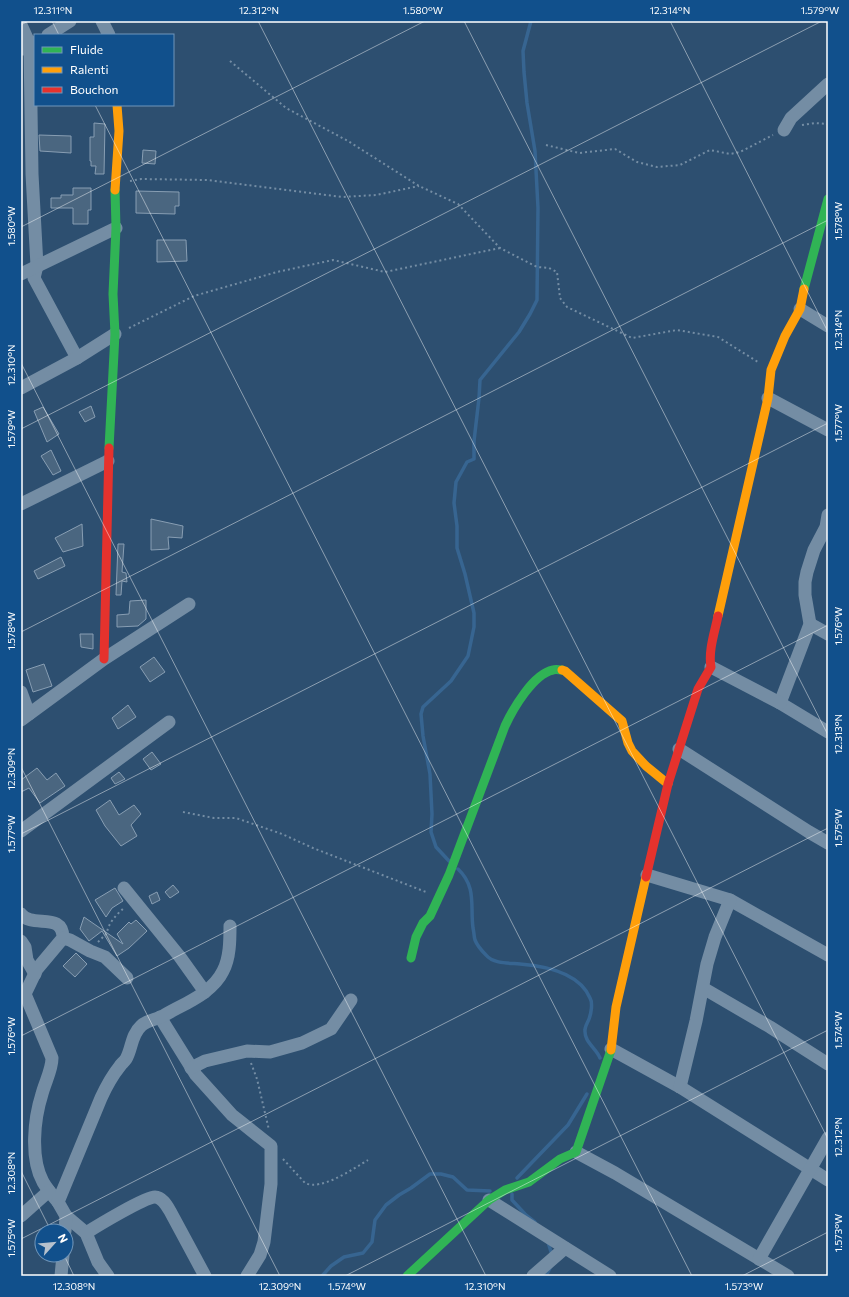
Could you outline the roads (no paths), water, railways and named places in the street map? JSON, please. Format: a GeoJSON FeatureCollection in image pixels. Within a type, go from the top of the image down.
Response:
{"type":"FeatureCollection","features":[{"type":"Feature","properties":{"kind":"street"},"geometry":{"type":"LineString","coordinates":[[50,34],[70,21]]}},
{"type":"Feature","properties":{"kind":"street"},"geometry":{"type":"LineString","coordinates":[[102,21],[108,34]]}},
{"type":"Feature","properties":{"kind":"street"},"geometry":{"type":"LineString","coordinates":[[21,25],[29,46],[32,174],[37,266],[34,278],[77,358]]}},
{"type":"Feature","properties":{"kind":"street"},"geometry":{"type":"LineString","coordinates":[[784,130],[791,118],[828,84]]}},
{"type":"Feature","properties":{"kind":"street"},"geometry":{"type":"LineString","coordinates":[[104,659],[108,461],[115,334],[113,294],[116,228],[115,183],[119,131],[117,106]]}},
{"type":"Feature","properties":{"kind":"street"},"geometry":{"type":"LineString","coordinates":[[407,1276],[489,1200],[505,1190],[529,1182],[560,1159],[576,1152],[611,1049],[616,1007],[668,784],[698,689],[711,666],[713,639],[768,398],[771,370],[785,336],[800,309],[805,284],[826,217],[828,199]]}},
{"type":"Feature","properties":{"kind":"street"},"geometry":{"type":"LineString","coordinates":[[21,274],[116,228]]}},
{"type":"Feature","properties":{"kind":"street"},"geometry":{"type":"LineString","coordinates":[[800,309],[828,326]]}},
{"type":"Feature","properties":{"kind":"street"},"geometry":{"type":"LineString","coordinates":[[21,388],[77,358],[115,334]]}},
{"type":"Feature","properties":{"kind":"street"},"geometry":{"type":"LineString","coordinates":[[768,398],[828,430]]}},
{"type":"Feature","properties":{"kind":"street"},"geometry":{"type":"LineString","coordinates":[[21,504],[108,461]]}},
{"type":"Feature","properties":{"kind":"street"},"geometry":{"type":"LineString","coordinates":[[780,703],[810,624],[805,595],[807,572],[814,550],[827,523]]}},
{"type":"Feature","properties":{"kind":"street"},"geometry":{"type":"LineString","coordinates":[[21,692],[25,717],[104,659],[188,604]]}},
{"type":"Feature","properties":{"kind":"street"},"geometry":{"type":"LineString","coordinates":[[810,624],[828,634]]}},
{"type":"Feature","properties":{"kind":"street"},"geometry":{"type":"LineString","coordinates":[[711,666],[780,703],[828,732]]}},
{"type":"Feature","properties":{"kind":"street"},"geometry":{"type":"LineString","coordinates":[[411,958],[416,937],[423,923],[430,916],[449,875],[512,711],[533,683],[544,673],[554,669],[565,671],[622,721],[634,754],[668,784]]}},
{"type":"Feature","properties":{"kind":"street"},"geometry":{"type":"LineString","coordinates":[[21,831],[169,722]]}},
{"type":"Feature","properties":{"kind":"street"},"geometry":{"type":"LineString","coordinates":[[679,749],[828,843]]}},
{"type":"Feature","properties":{"kind":"street"},"geometry":{"type":"LineString","coordinates":[[647,875],[730,900],[828,955]]}},
{"type":"Feature","properties":{"kind":"street"},"geometry":{"type":"LineString","coordinates":[[124,888],[180,957],[205,992]]}},
{"type":"Feature","properties":{"kind":"street"},"geometry":{"type":"LineString","coordinates":[[680,1087],[703,988],[707,964],[715,937],[730,900]]}},
{"type":"Feature","properties":{"kind":"street"},"geometry":{"type":"LineString","coordinates":[[23,918],[30,921],[55,922],[63,932],[63,938],[37,969],[23,997]]}},
{"type":"Feature","properties":{"kind":"street"},"geometry":{"type":"LineString","coordinates":[[58,1202],[100,1098],[119,1067],[127,1058],[135,1034],[147,1021],[160,1018],[205,992],[213,985],[223,971],[228,949],[230,926]]}},
{"type":"Feature","properties":{"kind":"street"},"geometry":{"type":"LineString","coordinates":[[63,938],[106,957],[127,978]]}},
{"type":"Feature","properties":{"kind":"street"},"geometry":{"type":"LineString","coordinates":[[21,941],[25,947],[24,965],[35,974]]}},
{"type":"Feature","properties":{"kind":"street"},"geometry":{"type":"LineString","coordinates":[[21,980],[24,985],[23,997],[52,1058],[35,1124],[34,1143],[38,1172],[66,1216],[86,1233],[98,1262],[108,1276]]}},
{"type":"Feature","properties":{"kind":"street"},"geometry":{"type":"LineString","coordinates":[[703,988],[770,1027],[828,1064]]}},
{"type":"Feature","properties":{"kind":"street"},"geometry":{"type":"LineString","coordinates":[[191,1068],[205,1061],[247,1051],[270,1052],[302,1042],[327,1031],[334,1024],[351,1000]]}},
{"type":"Feature","properties":{"kind":"street"},"geometry":{"type":"LineString","coordinates":[[160,1018],[196,1075],[232,1115],[271,1146],[271,1184],[264,1242],[260,1255],[247,1276]]}},
{"type":"Feature","properties":{"kind":"street"},"geometry":{"type":"LineString","coordinates":[[611,1049],[680,1087],[828,1180]]}},
{"type":"Feature","properties":{"kind":"street"},"geometry":{"type":"LineString","coordinates":[[759,1259],[828,1138]]}},
{"type":"Feature","properties":{"kind":"street"},"geometry":{"type":"LineString","coordinates":[[576,1152],[616,1173],[788,1276]]}},
{"type":"Feature","properties":{"kind":"street"},"geometry":{"type":"LineString","coordinates":[[21,1216],[49,1191]]}},
{"type":"Feature","properties":{"kind":"street"},"geometry":{"type":"LineString","coordinates":[[86,1233],[137,1204],[151,1198],[159,1198],[165,1203],[170,1211],[205,1276]]}},
{"type":"Feature","properties":{"kind":"street"},"geometry":{"type":"LineString","coordinates":[[489,1200],[610,1276]]}},
{"type":"Feature","properties":{"kind":"street"},"geometry":{"type":"LineString","coordinates":[[66,1216],[66,1223]]}},
{"type":"Feature","properties":{"kind":"street"},"geometry":{"type":"LineString","coordinates":[[533,1276],[565,1248]]}},
{"type":"Feature","properties":{"kind":"street"},"geometry":{"type":"LineString","coordinates":[[61,1276],[62,1263]]}},
{"type":"Feature","properties":{"kind":"waterway"},"geometry":{"type":"LineString","coordinates":[[449,861],[436,847],[431,832],[432,814],[430,774],[423,736],[421,714],[423,707],[451,681],[468,656],[474,627],[474,613],[457,548],[457,526],[454,503],[456,482],[467,462],[474,459],[474,441],[480,380],[519,332],[537,300],[538,208],[535,151],[527,103],[523,51],[531,21]]}},
{"type":"Feature","properties":{"kind":"waterway"},"geometry":{"type":"LineString","coordinates":[[458,869],[468,883],[472,897],[474,937],[480,948],[489,958],[493,960],[540,966],[570,976],[578,982],[585,989],[591,1003],[591,1011],[585,1027],[586,1038],[600,1058]]}},
{"type":"Feature","properties":{"kind":"waterway"},"geometry":{"type":"LineString","coordinates":[[517,1178],[568,1125],[587,1094]]}},
{"type":"Feature","properties":{"kind":"waterway"},"geometry":{"type":"LineString","coordinates":[[322,1276],[331,1266],[344,1257],[363,1253],[372,1242],[375,1220],[386,1205],[430,1174],[441,1174],[453,1177],[467,1190],[490,1191]]}},
{"type":"Feature","properties":{"kind":"waterway"},"geometry":{"type":"LineString","coordinates":[[512,1194],[512,1200],[535,1222]]}},
{"type":"Feature","properties":{"kind":"waterway"},"geometry":{"type":"LineString","coordinates":[[548,1242],[552,1255]]}},
{"type":"Feature","properties":{"kind":"waterway"},"geometry":{"type":"LineString","coordinates":[[546,1276],[550,1268]]}}]}
